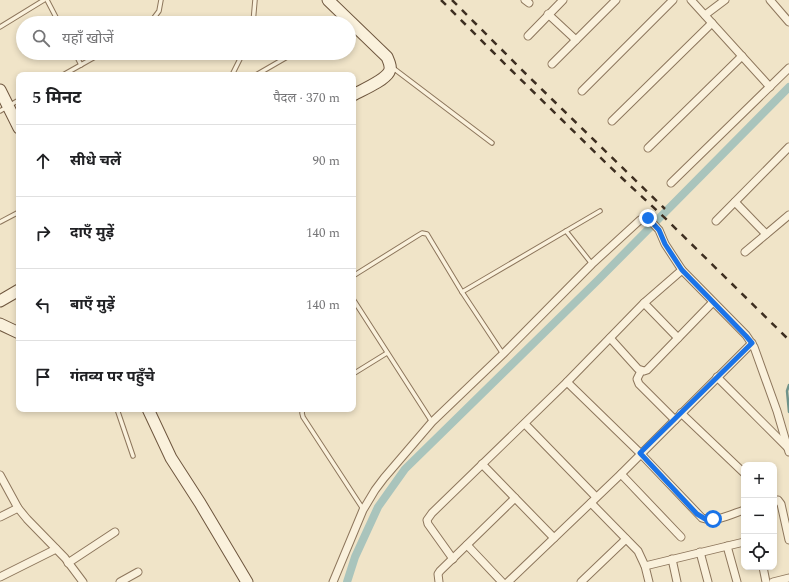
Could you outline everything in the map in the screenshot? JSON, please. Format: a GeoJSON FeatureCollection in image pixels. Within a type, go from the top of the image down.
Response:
{"type":"FeatureCollection","features":[{"type":"Feature","properties":{"kind":"street"},"geometry":{"type":"LineString","coordinates":[[328,0],[342,16]]}},
{"type":"Feature","properties":{"kind":"street"},"geometry":{"type":"LineString","coordinates":[[528,36],[563,0]]}},
{"type":"Feature","properties":{"kind":"street"},"geometry":{"type":"LineString","coordinates":[[552,64],[616,0]]}},
{"type":"Feature","properties":{"kind":"street"},"geometry":{"type":"LineString","coordinates":[[582,91],[673,0]]}},
{"type":"Feature","properties":{"kind":"street"},"geometry":{"type":"LineString","coordinates":[[691,0],[770,87]]}},
{"type":"Feature","properties":{"kind":"street"},"geometry":{"type":"LineString","coordinates":[[705,16],[725,0]]}},
{"type":"Feature","properties":{"kind":"street"},"geometry":{"type":"LineString","coordinates":[[770,0],[789,22]]}},
{"type":"Feature","properties":{"kind":"street"},"geometry":{"type":"LineString","coordinates":[[548,14],[576,40]]}},
{"type":"Feature","properties":{"kind":"street"},"geometry":{"type":"LineString","coordinates":[[612,121],[712,24]]}},
{"type":"Feature","properties":{"kind":"street"},"geometry":{"type":"LineString","coordinates":[[356,30],[387,57],[390,66],[389,73],[384,78],[356,93]]}},
{"type":"Feature","properties":{"kind":"street"},"geometry":{"type":"LineString","coordinates":[[648,148],[742,56]]}},
{"type":"Feature","properties":{"kind":"street"},"geometry":{"type":"LineString","coordinates":[[670,183],[789,68]]}},
{"type":"Feature","properties":{"kind":"street"},"geometry":{"type":"LineString","coordinates":[[0,90],[4,108],[16,124]]}},
{"type":"Feature","properties":{"kind":"street"},"geometry":{"type":"LineString","coordinates":[[716,222],[789,147]]}},
{"type":"Feature","properties":{"kind":"street"},"geometry":{"type":"LineString","coordinates":[[735,202],[766,234]]}},
{"type":"Feature","properties":{"kind":"street"},"geometry":{"type":"LineString","coordinates":[[745,252],[789,215]]}},
{"type":"Feature","properties":{"kind":"street"},"geometry":{"type":"LineString","coordinates":[[333,582],[363,510],[384,478],[432,422],[503,354],[592,264],[645,217],[649,219],[659,230],[665,244],[682,270],[752,343],[777,410],[788,450]]}},
{"type":"Feature","properties":{"kind":"street"},"geometry":{"type":"LineString","coordinates":[[453,559],[428,524],[427,520],[432,513],[525,424],[644,304],[682,270]]}},
{"type":"Feature","properties":{"kind":"street"},"geometry":{"type":"LineString","coordinates":[[0,301],[16,292]]}},
{"type":"Feature","properties":{"kind":"street"},"geometry":{"type":"LineString","coordinates":[[610,338],[638,369],[644,371],[647,370],[713,302]]}},
{"type":"Feature","properties":{"kind":"street"},"geometry":{"type":"LineString","coordinates":[[644,304],[678,338]]}},
{"type":"Feature","properties":{"kind":"street"},"geometry":{"type":"LineString","coordinates":[[0,324],[16,332]]}},
{"type":"Feature","properties":{"kind":"street"},"geometry":{"type":"LineString","coordinates":[[508,582],[621,474],[640,453],[752,343]]}},
{"type":"Feature","properties":{"kind":"street"},"geometry":{"type":"LineString","coordinates":[[642,370],[637,379],[639,384],[675,420]]}},
{"type":"Feature","properties":{"kind":"street"},"geometry":{"type":"LineString","coordinates":[[717,377],[788,450]]}},
{"type":"Feature","properties":{"kind":"street"},"geometry":{"type":"LineString","coordinates":[[567,382],[640,453],[702,518],[707,520],[713,519],[741,511]]}},
{"type":"Feature","properties":{"kind":"street"},"geometry":{"type":"LineString","coordinates":[[149,412],[171,458],[200,503],[246,582]]}},
{"type":"Feature","properties":{"kind":"street"},"geometry":{"type":"LineString","coordinates":[[681,413],[741,470]]}},
{"type":"Feature","properties":{"kind":"street"},"geometry":{"type":"LineString","coordinates":[[525,424],[638,551],[645,566],[649,582]]}},
{"type":"Feature","properties":{"kind":"street"},"geometry":{"type":"LineString","coordinates":[[482,464],[554,538]]}},
{"type":"Feature","properties":{"kind":"street"},"geometry":{"type":"LineString","coordinates":[[621,474],[681,537]]}},
{"type":"Feature","properties":{"kind":"street"},"geometry":{"type":"LineString","coordinates":[[0,475],[18,508],[56,549],[82,582]]}},
{"type":"Feature","properties":{"kind":"street"},"geometry":{"type":"LineString","coordinates":[[439,582],[438,574],[515,498]]}},
{"type":"Feature","properties":{"kind":"street"},"geometry":{"type":"LineString","coordinates":[[777,500],[781,504],[789,540]]}},
{"type":"Feature","properties":{"kind":"street"},"geometry":{"type":"LineString","coordinates":[[0,517],[18,508]]}},
{"type":"Feature","properties":{"kind":"street"},"geometry":{"type":"LineString","coordinates":[[68,563],[115,532]]}},
{"type":"Feature","properties":{"kind":"street"},"geometry":{"type":"LineString","coordinates":[[581,582],[626,539]]}},
{"type":"Feature","properties":{"kind":"street"},"geometry":{"type":"LineString","coordinates":[[645,566],[741,543]]}},
{"type":"Feature","properties":{"kind":"street"},"geometry":{"type":"LineString","coordinates":[[467,545],[502,582]]}},
{"type":"Feature","properties":{"kind":"street"},"geometry":{"type":"LineString","coordinates":[[727,546],[737,582]]}},
{"type":"Feature","properties":{"kind":"street"},"geometry":{"type":"LineString","coordinates":[[0,577],[56,549]]}},
{"type":"Feature","properties":{"kind":"street"},"geometry":{"type":"LineString","coordinates":[[700,552],[708,582]]}},
{"type":"Feature","properties":{"kind":"street"},"geometry":{"type":"LineString","coordinates":[[672,559],[678,582]]}},
{"type":"Feature","properties":{"kind":"street"},"geometry":{"type":"LineString","coordinates":[[764,570],[766,582]]}},
{"type":"Feature","properties":{"kind":"street"},"geometry":{"type":"LineString","coordinates":[[120,582],[138,572]]}},
{"type":"Feature","properties":{"kind":"street"},"geometry":{"type":"LineString","coordinates":[[773,582],[789,578]]}},
{"type":"Feature","properties":{"kind":"lane"},"geometry":{"type":"LineString","coordinates":[[32,0],[34,5]]}},
{"type":"Feature","properties":{"kind":"lane"},"geometry":{"type":"LineString","coordinates":[[17,16],[44,0]]}},
{"type":"Feature","properties":{"kind":"lane"},"geometry":{"type":"LineString","coordinates":[[47,0],[55,16]]}},
{"type":"Feature","properties":{"kind":"lane"},"geometry":{"type":"LineString","coordinates":[[155,16],[159,11],[162,0]]}},
{"type":"Feature","properties":{"kind":"lane"},"geometry":{"type":"LineString","coordinates":[[253,16],[254,0]]}},
{"type":"Feature","properties":{"kind":"lane"},"geometry":{"type":"LineString","coordinates":[[0,27],[16,17]]}},
{"type":"Feature","properties":{"kind":"lane"},"geometry":{"type":"LineString","coordinates":[[78,60],[81,65]]}},
{"type":"Feature","properties":{"kind":"lane"},"geometry":{"type":"LineString","coordinates":[[68,72],[90,60]]}},
{"type":"Feature","properties":{"kind":"lane"},"geometry":{"type":"LineString","coordinates":[[233,72],[239,60]]}},
{"type":"Feature","properties":{"kind":"lane"},"geometry":{"type":"LineString","coordinates":[[261,72],[282,60]]}},
{"type":"Feature","properties":{"kind":"lane"},"geometry":{"type":"LineString","coordinates":[[390,66],[492,144]]}},
{"type":"Feature","properties":{"kind":"lane"},"geometry":{"type":"LineString","coordinates":[[4,108],[16,102]]}},
{"type":"Feature","properties":{"kind":"lane"},"geometry":{"type":"LineString","coordinates":[[462,292],[600,211]]}},
{"type":"Feature","properties":{"kind":"lane"},"geometry":{"type":"LineString","coordinates":[[0,222],[16,214]]}},
{"type":"Feature","properties":{"kind":"lane"},"geometry":{"type":"LineString","coordinates":[[566,231],[592,264]]}},
{"type":"Feature","properties":{"kind":"lane"},"geometry":{"type":"LineString","coordinates":[[356,274],[422,233],[427,234],[462,292],[503,354]]}},
{"type":"Feature","properties":{"kind":"lane"},"geometry":{"type":"LineString","coordinates":[[356,304],[432,422]]}},
{"type":"Feature","properties":{"kind":"lane"},"geometry":{"type":"LineString","coordinates":[[356,372],[387,353]]}},
{"type":"Feature","properties":{"kind":"lane"},"geometry":{"type":"LineString","coordinates":[[118,412],[133,456]]}},
{"type":"Feature","properties":{"kind":"lane"},"geometry":{"type":"LineString","coordinates":[[302,412],[303,417],[363,510]]}},
{"type":"Feature","properties":{"kind":"waterway"},"geometry":{"type":"LineString","coordinates":[[347,582],[355,557],[378,507],[405,469],[598,280],[789,87]]}},
{"type":"Feature","properties":{"kind":"waterway"},"geometry":{"type":"LineString","coordinates":[[789,385],[787,391],[789,412]]}},
{"type":"Feature","properties":{"kind":"railway"},"geometry":{"type":"LineString","coordinates":[[441,0],[608,165],[667,220],[789,340]]}},
{"type":"Feature","properties":{"kind":"railway"},"geometry":{"type":"LineString","coordinates":[[452,0],[665,209]]}},
{"type":"Feature","properties":{"kind":"route"},"geometry":{"type":"LineString","coordinates":[[648,218],[659,230],[665,244],[682,270],[752,343],[640,453],[697,514],[707,520],[713,519]]}}]}
